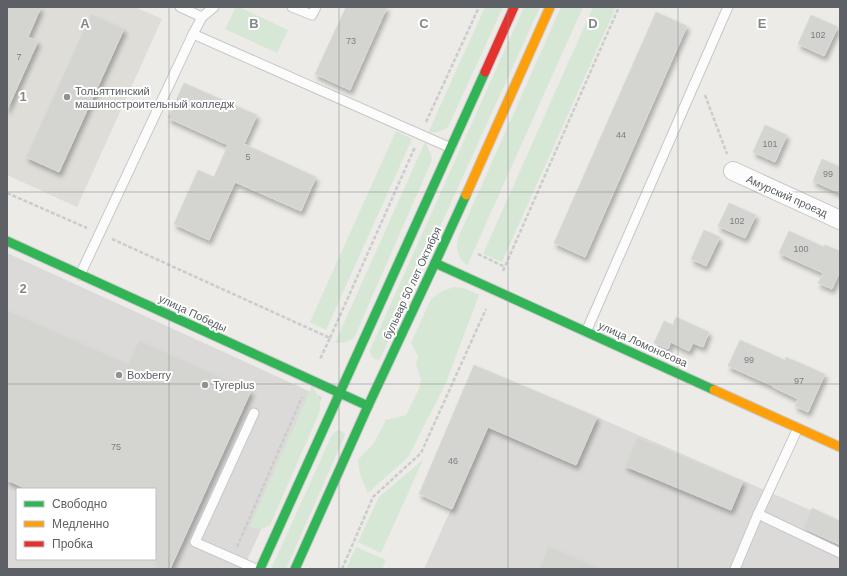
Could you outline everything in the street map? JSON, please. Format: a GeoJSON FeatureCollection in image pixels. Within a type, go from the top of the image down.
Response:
{"type":"FeatureCollection","features":[{"type":"Feature","properties":{"kind":"main road","name":"бульвар 50 лет Октября"},"geometry":{"type":"LineString","coordinates":[[260,569],[514,7]]}},
{"type":"Feature","properties":{"kind":"main road","name":"бульвар 50 лет Октября"},"geometry":{"type":"LineString","coordinates":[[295,569],[550,7]]}},
{"type":"Feature","properties":{"kind":"main road","name":"улица Победы"},"geometry":{"type":"LineString","coordinates":[[7,241],[368,406]]}},
{"type":"Feature","properties":{"kind":"main road","name":"улица Ломоносова"},"geometry":{"type":"LineString","coordinates":[[435,263],[840,448]]}},
{"type":"Feature","properties":{"kind":"street","name":"Амурский проезд"},"geometry":{"type":"LineString","coordinates":[[733,171],[840,220]]}},
{"type":"Feature","properties":{"kind":"lane"},"geometry":{"type":"LineString","coordinates":[[180,7],[202,17]]}},
{"type":"Feature","properties":{"kind":"lane"},"geometry":{"type":"LineString","coordinates":[[80,275],[193,34],[202,17],[214,7]]}},
{"type":"Feature","properties":{"kind":"lane"},"geometry":{"type":"LineString","coordinates":[[292,7],[312,16],[316,7]]}},
{"type":"Feature","properties":{"kind":"lane"},"geometry":{"type":"LineString","coordinates":[[586,332],[728,7]]}},
{"type":"Feature","properties":{"kind":"lane"},"geometry":{"type":"LineString","coordinates":[[193,34],[451,148]]}},
{"type":"Feature","properties":{"kind":"lane"},"geometry":{"type":"LineString","coordinates":[[254,413],[195,542],[256,569]]}},
{"type":"Feature","properties":{"kind":"lane"},"geometry":{"type":"LineString","coordinates":[[734,569],[798,428]]}},
{"type":"Feature","properties":{"kind":"lane"},"geometry":{"type":"LineString","coordinates":[[758,514],[840,553]]}},
{"type":"Feature","properties":{"kind":"path"},"geometry":{"type":"LineString","coordinates":[[320,359],[479,7]]}},
{"type":"Feature","properties":{"kind":"path"},"geometry":{"type":"LineString","coordinates":[[342,569],[373,497],[421,453],[505,267],[619,7]]}},
{"type":"Feature","properties":{"kind":"path"},"geometry":{"type":"LineString","coordinates":[[698,75],[733,171]]}},
{"type":"Feature","properties":{"kind":"path"},"geometry":{"type":"LineString","coordinates":[[7,192],[330,338]]}},
{"type":"Feature","properties":{"kind":"path"},"geometry":{"type":"LineString","coordinates":[[478,254],[505,267]]}},
{"type":"Feature","properties":{"kind":"path"},"geometry":{"type":"LineString","coordinates":[[232,558],[302,397]]}},
{"type":"Feature","properties":{"kind":"shaded area","name":"Тольяттинский машиностроительный колледж"},"geometry":{"type":"Polygon","coordinates":[[[7,7],[135,7],[162,19],[77,207],[7,175],[7,7]]]}},
{"type":"Feature","properties":{"kind":"shaded area"},"geometry":{"type":"Polygon","coordinates":[[[7,253],[322,397],[243,569],[7,569],[7,253]]]}},
{"type":"Feature","properties":{"kind":"shaded area"},"geometry":{"type":"Polygon","coordinates":[[[597,417],[840,523],[840,569],[424,569],[488,427],[576,465],[597,417]]]}},
{"type":"Feature","properties":{"kind":"green space"},"geometry":{"type":"Polygon","coordinates":[[[236,7],[239,7],[288,30],[277,53],[225,29],[236,7]]]}},
{"type":"Feature","properties":{"kind":"green space"},"geometry":{"type":"Polygon","coordinates":[[[485,7],[503,7],[448,127],[441,131],[428,133],[485,7]]]}},
{"type":"Feature","properties":{"kind":"green space"},"geometry":{"type":"Polygon","coordinates":[[[524,7],[540,7],[380,359],[374,359],[370,350],[524,7]]]}},
{"type":"Feature","properties":{"kind":"green space"},"geometry":{"type":"Polygon","coordinates":[[[561,7],[583,7],[467,266],[461,259],[457,249],[459,236],[561,7]]]}},
{"type":"Feature","properties":{"kind":"green space"},"geometry":{"type":"Polygon","coordinates":[[[593,7],[616,7],[502,262],[483,254],[593,7]]]}},
{"type":"Feature","properties":{"kind":"green space"},"geometry":{"type":"Polygon","coordinates":[[[396,131],[412,139],[326,330],[310,322],[396,131]]]}},
{"type":"Feature","properties":{"kind":"green space"},"geometry":{"type":"Polygon","coordinates":[[[425,142],[431,154],[432,160],[354,338],[345,342],[335,343],[425,142]]]}},
{"type":"Feature","properties":{"kind":"green space"},"geometry":{"type":"Polygon","coordinates":[[[454,287],[464,288],[479,295],[445,385],[408,457],[368,493],[360,475],[358,460],[374,443],[386,420],[406,415],[419,389],[421,379],[416,365],[418,356],[411,343],[431,299],[442,291],[454,287]]]}},
{"type":"Feature","properties":{"kind":"green space"},"geometry":{"type":"Polygon","coordinates":[[[312,386],[319,398],[320,411],[270,525],[260,529],[250,526],[312,386]]]}},
{"type":"Feature","properties":{"kind":"green space"},"geometry":{"type":"Polygon","coordinates":[[[339,430],[345,435],[286,569],[271,569],[332,435],[339,430]]]}},
{"type":"Feature","properties":{"kind":"green space"},"geometry":{"type":"Polygon","coordinates":[[[423,460],[381,553],[358,542],[379,497],[423,460]]]}},
{"type":"Feature","properties":{"kind":"green space"},"geometry":{"type":"Polygon","coordinates":[[[356,547],[386,560],[382,569],[346,569],[356,547]]]}},
{"type":"Feature","properties":{"kind":"building"},"geometry":{"type":"Polygon","coordinates":[[[7,7],[41,7],[28,37],[38,41],[7,110],[7,7]]]}},
{"type":"Feature","properties":{"kind":"building"},"geometry":{"type":"Polygon","coordinates":[[[346,7],[387,7],[350,90],[315,74],[346,7]]]}},
{"type":"Feature","properties":{"kind":"building"},"geometry":{"type":"Polygon","coordinates":[[[656,12],[687,26],[585,257],[554,243],[656,12]]]}},
{"type":"Feature","properties":{"kind":"building"},"geometry":{"type":"Polygon","coordinates":[[[91,14],[124,29],[59,172],[26,157],[91,14]]]}},
{"type":"Feature","properties":{"kind":"building"},"geometry":{"type":"Polygon","coordinates":[[[811,15],[838,27],[824,56],[798,44],[811,15]]]}},
{"type":"Feature","properties":{"kind":"building"},"geometry":{"type":"Polygon","coordinates":[[[184,83],[257,115],[244,144],[316,177],[301,211],[235,182],[209,240],[174,224],[198,170],[214,177],[228,145],[168,118],[184,83]]]}},
{"type":"Feature","properties":{"kind":"building"},"geometry":{"type":"Polygon","coordinates":[[[765,125],[787,135],[775,162],[753,152],[765,125]]]}},
{"type":"Feature","properties":{"kind":"building"},"geometry":{"type":"Polygon","coordinates":[[[822,159],[840,167],[840,193],[813,181],[822,159]]]}},
{"type":"Feature","properties":{"kind":"building"},"geometry":{"type":"Polygon","coordinates":[[[729,203],[756,215],[745,238],[718,226],[729,203]]]}},
{"type":"Feature","properties":{"kind":"building"},"geometry":{"type":"Polygon","coordinates":[[[704,230],[720,237],[706,266],[691,259],[704,230]]]}},
{"type":"Feature","properties":{"kind":"building"},"geometry":{"type":"Polygon","coordinates":[[[789,231],[824,247],[825,245],[840,251],[840,271],[832,289],[818,283],[823,273],[779,253],[789,231]]]}},
{"type":"Feature","properties":{"kind":"building"},"geometry":{"type":"Polygon","coordinates":[[[7,310],[128,364],[139,340],[251,391],[170,569],[155,569],[156,488],[25,488],[7,480],[7,310]]]}},
{"type":"Feature","properties":{"kind":"building"},"geometry":{"type":"Polygon","coordinates":[[[676,317],[709,332],[703,347],[693,343],[689,351],[671,342],[668,349],[654,343],[664,321],[673,325],[676,317]]]}},
{"type":"Feature","properties":{"kind":"building"},"geometry":{"type":"Polygon","coordinates":[[[740,340],[785,360],[786,357],[825,374],[808,412],[795,406],[798,399],[728,366],[740,340]]]}},
{"type":"Feature","properties":{"kind":"building"},"geometry":{"type":"Polygon","coordinates":[[[474,365],[597,417],[576,465],[488,427],[452,509],[419,494],[474,365]]]}},
{"type":"Feature","properties":{"kind":"building"},"geometry":{"type":"Polygon","coordinates":[[[637,437],[743,481],[731,510],[625,466],[637,437]]]}},
{"type":"Feature","properties":{"kind":"building"},"geometry":{"type":"Polygon","coordinates":[[[812,508],[840,521],[840,545],[803,528],[812,508]]]}},
{"type":"Feature","properties":{"kind":"building"},"geometry":{"type":"Polygon","coordinates":[[[548,546],[602,569],[539,569],[548,546]]]}},
{"type":"Feature","properties":{"kind":"traffic: fast"},"geometry":{"type":"LineString","coordinates":[[260,569],[485,72]]}},
{"type":"Feature","properties":{"kind":"traffic: fast"},"geometry":{"type":"LineString","coordinates":[[295,569],[368,406],[466,195]]}},
{"type":"Feature","properties":{"kind":"traffic: fast"},"geometry":{"type":"LineString","coordinates":[[7,241],[368,406]]}},
{"type":"Feature","properties":{"kind":"traffic: fast"},"geometry":{"type":"LineString","coordinates":[[435,263],[714,390]]}},
{"type":"Feature","properties":{"kind":"traffic: slow"},"geometry":{"type":"LineString","coordinates":[[466,195],[550,7]]}},
{"type":"Feature","properties":{"kind":"traffic: slow"},"geometry":{"type":"LineString","coordinates":[[714,390],[840,447]]}},
{"type":"Feature","properties":{"kind":"traffic: jam"},"geometry":{"type":"LineString","coordinates":[[485,72],[514,7]]}},
{"type":"Feature","properties":{"kind":"place","name":"Тольяттинский машиностроительный колледж"},"geometry":{"type":"Point","coordinates":[67,97]}},
{"type":"Feature","properties":{"kind":"place","name":"Boxberry"},"geometry":{"type":"Point","coordinates":[119,375]}},
{"type":"Feature","properties":{"kind":"place","name":"Tyreplus"},"geometry":{"type":"Point","coordinates":[205,385]}}]}
